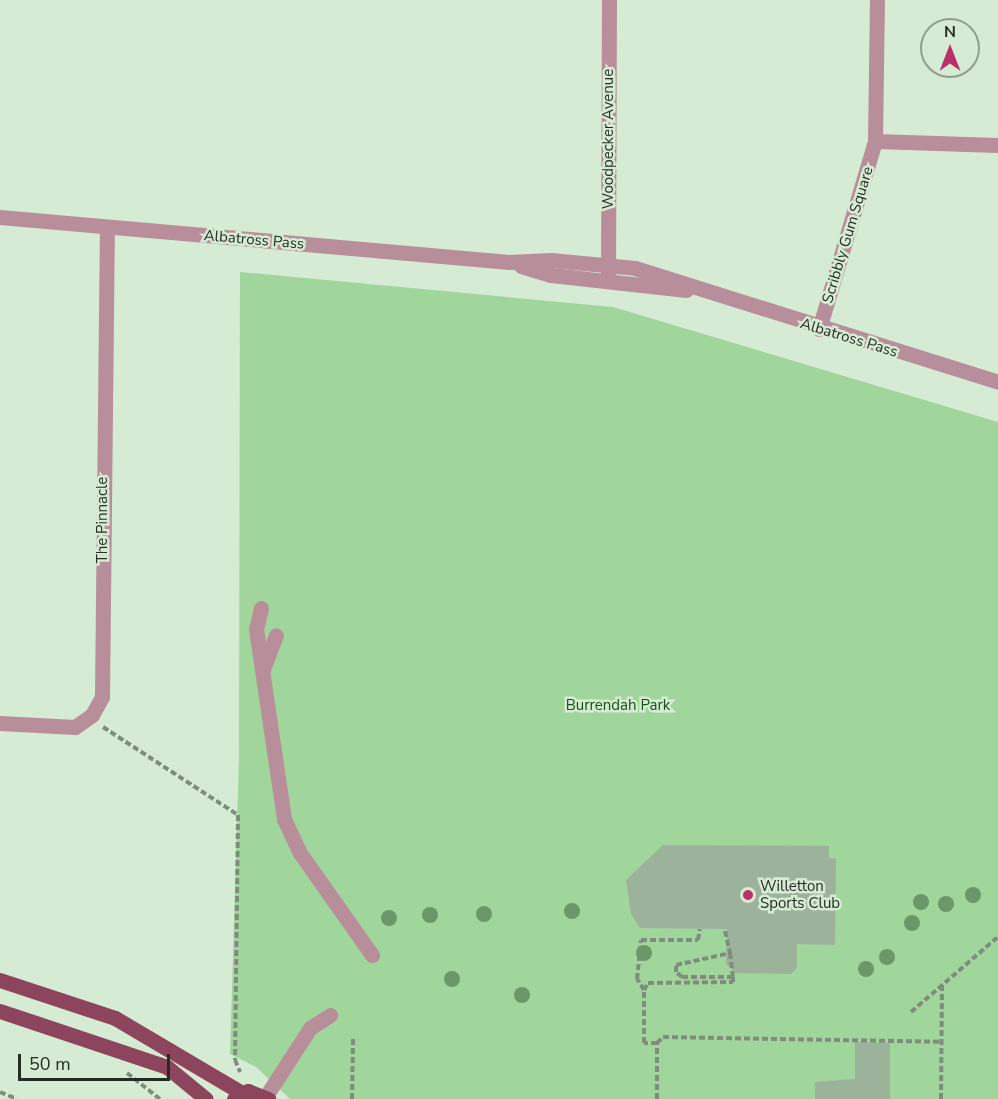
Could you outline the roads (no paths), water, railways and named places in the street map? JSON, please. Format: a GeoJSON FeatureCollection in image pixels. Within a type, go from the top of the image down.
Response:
{"type":"FeatureCollection","features":[{"type":"Feature","properties":{"kind":"main road"},"geometry":{"type":"LineString","coordinates":[[0,980],[115,1018],[238,1096],[267,1097]]}},
{"type":"Feature","properties":{"kind":"main road"},"geometry":{"type":"LineString","coordinates":[[0,1011],[108,1052],[166,1067],[206,1099]]}},
{"type":"Feature","properties":{"kind":"street","name":"Woodpecker Avenue"},"geometry":{"type":"LineString","coordinates":[[608,271],[609,0]]}},
{"type":"Feature","properties":{"kind":"street","name":"Scribbly Gum Square"},"geometry":{"type":"LineString","coordinates":[[819,329],[875,141],[877,0]]}},
{"type":"Feature","properties":{"kind":"street"},"geometry":{"type":"LineString","coordinates":[[875,141],[998,145]]}},
{"type":"Feature","properties":{"kind":"street","name":"Albatross Pass"},"geometry":{"type":"LineString","coordinates":[[0,217],[509,262],[551,274],[608,271],[700,291],[998,382]]}},
{"type":"Feature","properties":{"kind":"street","name":"The Pinnacle"},"geometry":{"type":"LineString","coordinates":[[0,723],[75,727],[92,715],[102,697],[107,227]]}},
{"type":"Feature","properties":{"kind":"street"},"geometry":{"type":"LineString","coordinates":[[261,608],[256,629],[284,819],[300,853],[372,955]]}},
{"type":"Feature","properties":{"kind":"street"},"geometry":{"type":"LineString","coordinates":[[263,669],[276,635]]}},
{"type":"Feature","properties":{"kind":"street"},"geometry":{"type":"LineString","coordinates":[[267,1097],[310,1028],[330,1015]]}},
{"type":"Feature","properties":{"kind":"place","name":"Willetton Sports Club"},"geometry":{"type":"Point","coordinates":[748,895]}},
{"type":"Feature","properties":{"kind":"park label","name":"Burrendah Park"},"geometry":{"type":"Point","coordinates":[618,706]}}]}
